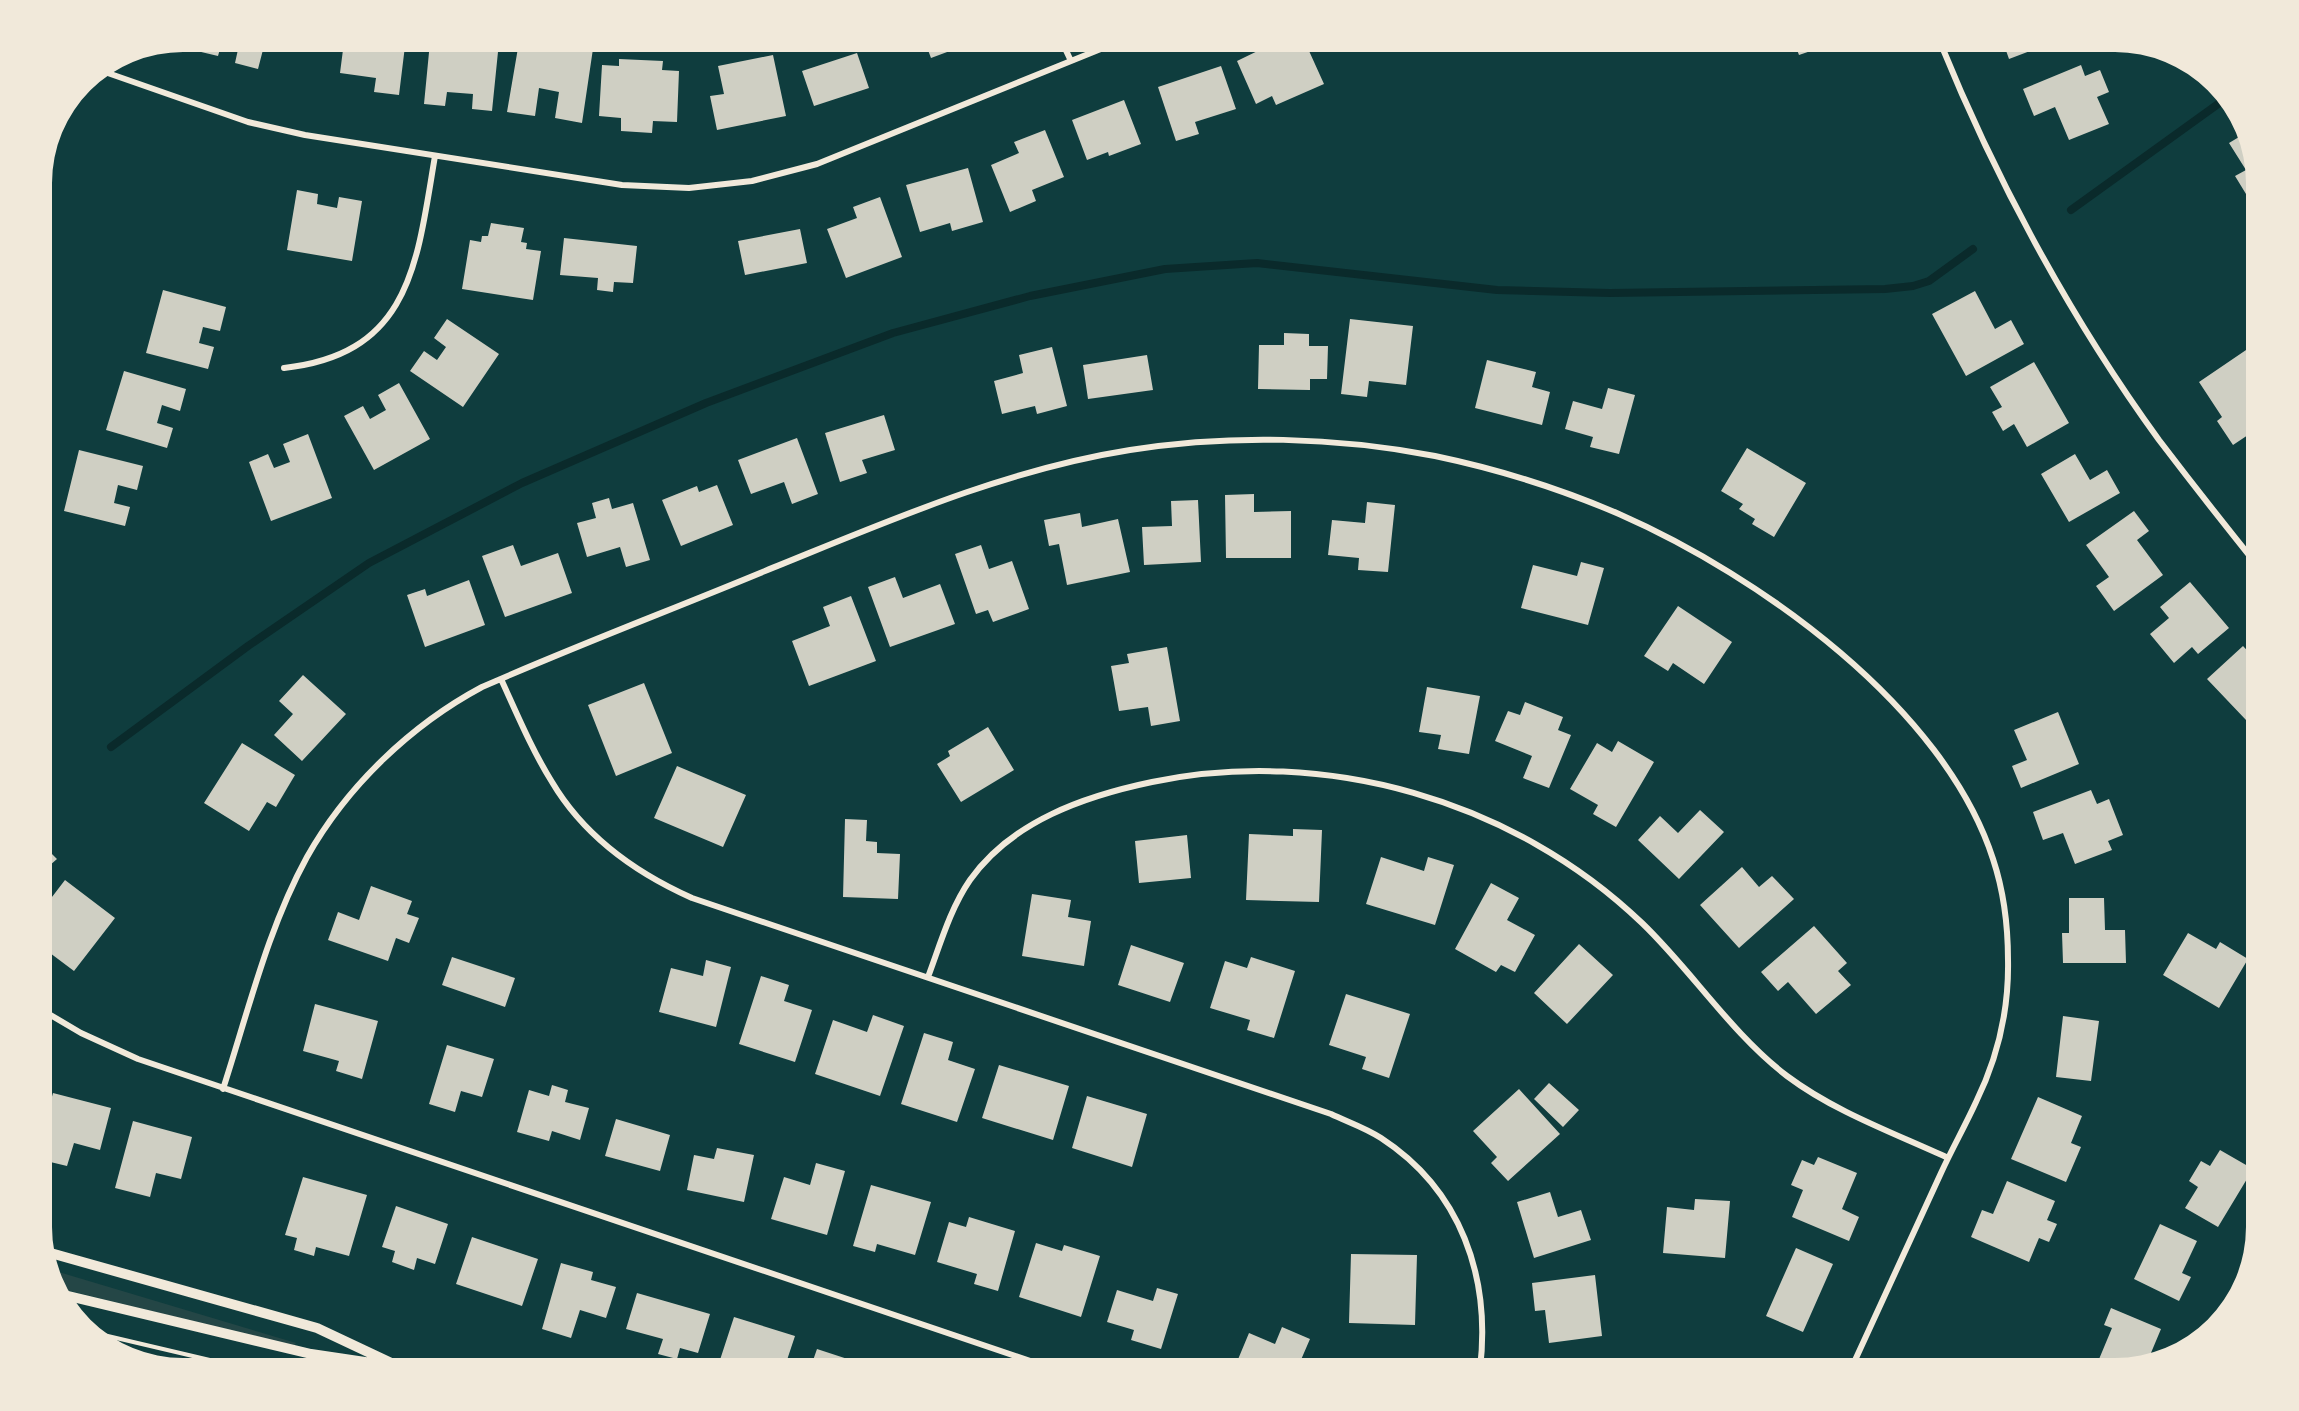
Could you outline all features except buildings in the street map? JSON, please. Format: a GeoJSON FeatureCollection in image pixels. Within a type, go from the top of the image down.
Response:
{"type":"FeatureCollection","features":[{"type":"Feature","properties":{"kind":"street"},"geometry":{"type":"LineString","coordinates":[[1945,52],[2003,182],[2068,298],[2158,438],[2246,552]]}},
{"type":"Feature","properties":{"kind":"street"},"geometry":{"type":"LineString","coordinates":[[1067,53],[1071,61]]}},
{"type":"Feature","properties":{"kind":"street"},"geometry":{"type":"LineString","coordinates":[[112,75],[256,124],[305,135],[622,185],[667,188],[731,185],[773,177],[817,164],[1092,53]]}},
{"type":"Feature","properties":{"kind":"street"},"geometry":{"type":"LineString","coordinates":[[284,368],[316,364],[341,355],[363,342],[383,323],[401,296],[414,267],[435,156]]}},
{"type":"Feature","properties":{"kind":"street"},"geometry":{"type":"LineString","coordinates":[[223,1089],[276,929],[302,867],[321,835],[369,776],[420,727],[460,699],[501,679],[954,496],[1061,463],[1181,443],[1234,440],[1341,444],[1435,456],[1574,496],[1620,515],[1721,568],[1806,626],[1847,659],[1892,701],[1935,750],[1966,798],[1993,857],[2003,898],[2008,940],[2006,1008],[1996,1051],[1976,1102],[1856,1358]]}},
{"type":"Feature","properties":{"kind":"street"},"geometry":{"type":"LineString","coordinates":[[501,679],[536,753],[558,791],[590,829],[627,862],[668,887],[692,898],[1331,1114],[1380,1138],[1399,1151],[1429,1180],[1453,1213],[1462,1231],[1476,1273],[1483,1312],[1481,1358]]}},
{"type":"Feature","properties":{"kind":"street"},"geometry":{"type":"LineString","coordinates":[[928,977],[958,900],[971,879],[992,856],[1015,837],[1051,814],[1071,805],[1137,786],[1210,773],[1282,771],[1354,779],[1460,809],[1524,838],[1554,856],[1588,879],[1642,923],[1732,1023],[1787,1076],[1824,1100],[1948,1158]]}},
{"type":"Feature","properties":{"kind":"street"},"geometry":{"type":"LineString","coordinates":[[53,1016],[107,1046],[223,1089],[1021,1358]]}},
{"type":"Feature","properties":{"kind":"street"},"geometry":{"type":"LineString","coordinates":[[55,1254],[317,1328],[380,1358]]}},
{"type":"Feature","properties":{"kind":"street"},"geometry":{"type":"LineString","coordinates":[[73,1297],[311,1354],[337,1358]]}},
{"type":"Feature","properties":{"kind":"path"},"geometry":{"type":"LineString","coordinates":[[112,1337],[201,1358]]}},
{"type":"Feature","properties":{"kind":"shaded area"},"geometry":{"type":"Polygon","coordinates":[[[60,1272],[296,1343],[294,1346],[69,1291],[60,1272]]]}},
{"type":"Feature","properties":{"kind":"waterway"},"geometry":{"type":"LineString","coordinates":[[2071,210],[2219,103]]}},
{"type":"Feature","properties":{"kind":"waterway"},"geometry":{"type":"LineString","coordinates":[[111,747],[248,646],[369,563],[522,483],[706,403],[893,333],[1030,296],[1165,269],[1257,263],[1497,290],[1610,293],[1885,289],[1913,286],[1929,281],[1973,249]]}}]}
